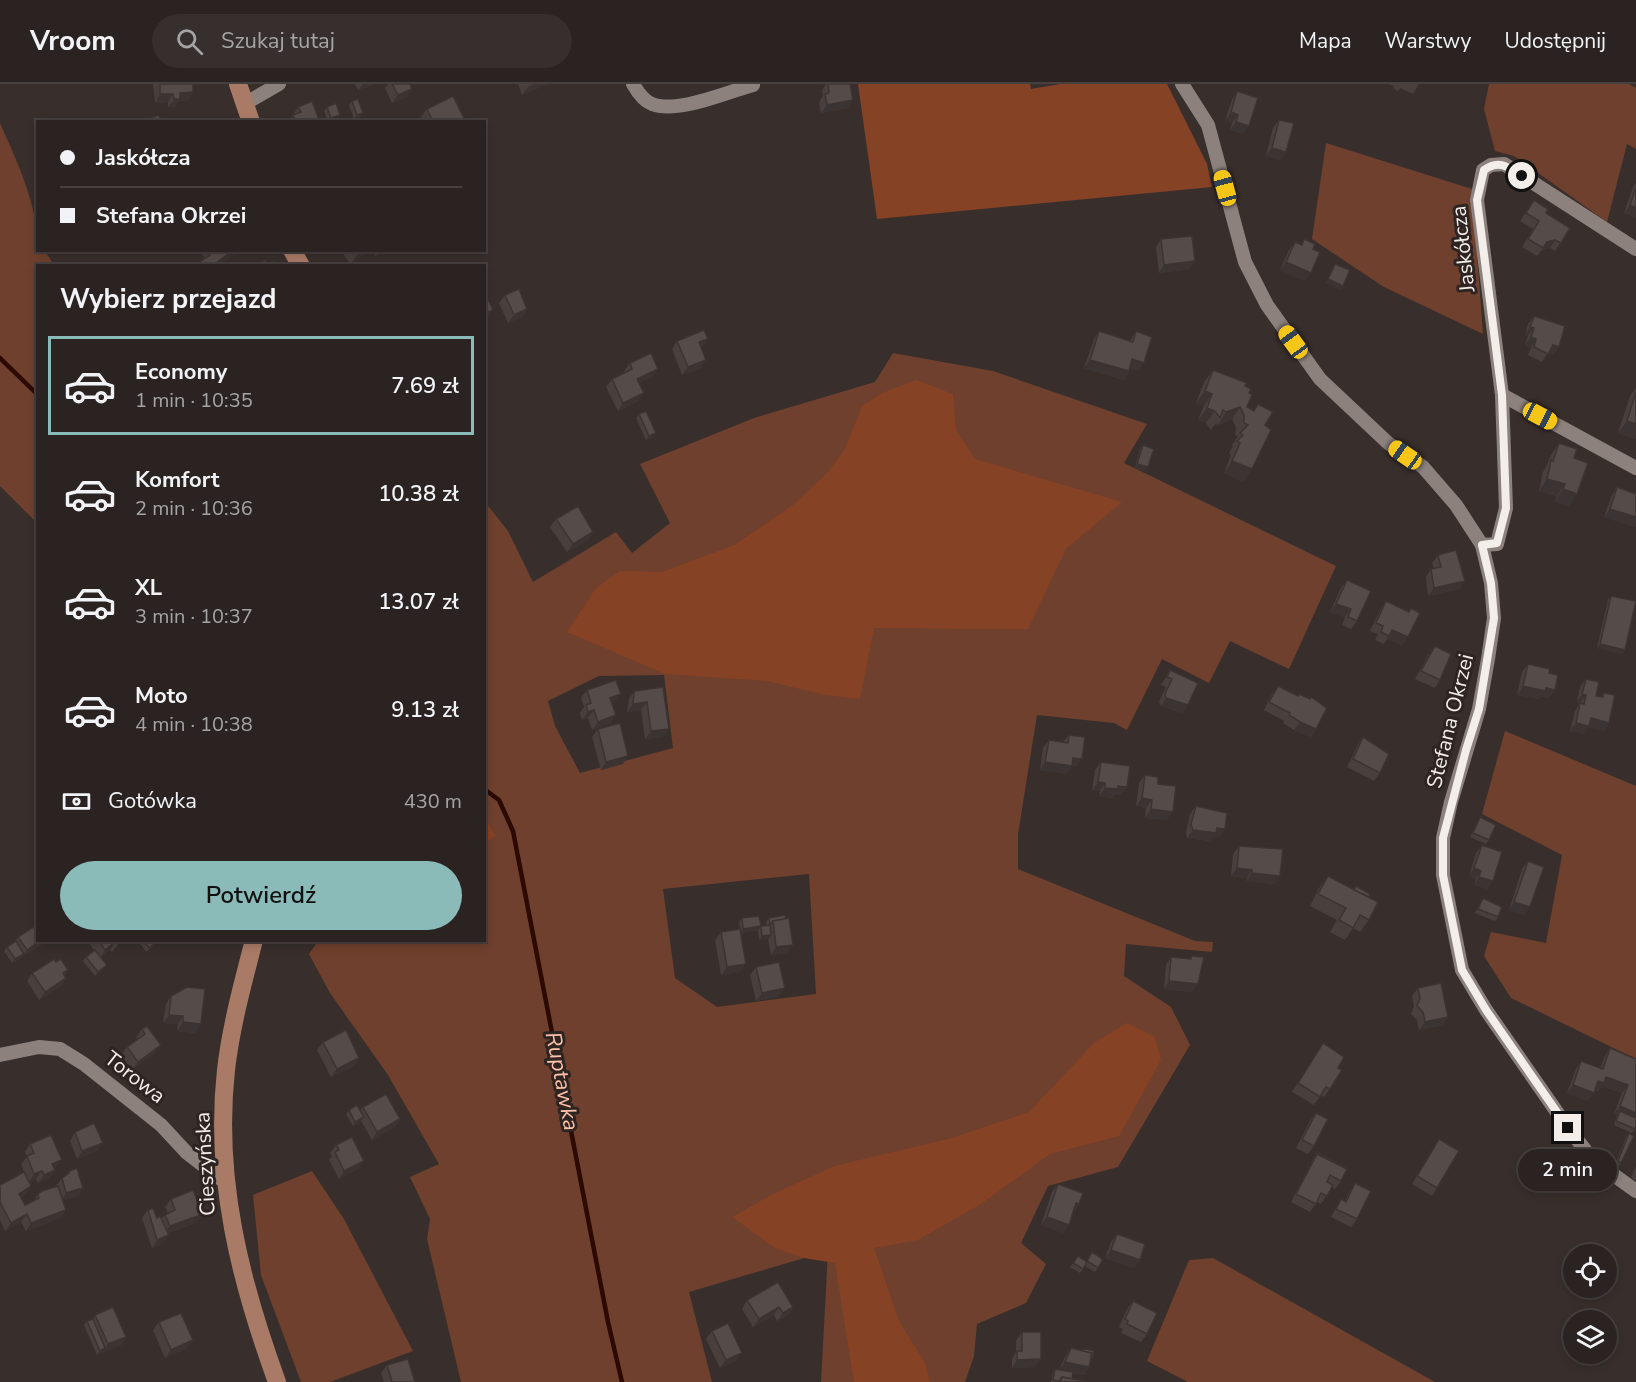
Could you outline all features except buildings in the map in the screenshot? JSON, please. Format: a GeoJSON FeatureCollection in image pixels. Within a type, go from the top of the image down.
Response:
{"type":"FeatureCollection","features":[{"type":"Feature","properties":{"kind":"main road"},"geometry":{"type":"LineString","coordinates":[[238,84],[250,120]]}},
{"type":"Feature","properties":{"kind":"main road","name":"Cieszyńska"},"geometry":{"type":"LineString","coordinates":[[254,942],[238,1004],[226,1070],[222,1128],[226,1183],[236,1252],[247,1295],[277,1382]]}},
{"type":"Feature","properties":{"kind":"street"},"geometry":{"type":"LineString","coordinates":[[246,103],[279,84]]}},
{"type":"Feature","properties":{"kind":"street"},"geometry":{"type":"LineString","coordinates":[[633,84],[637,92],[652,104],[679,106],[753,85]]}},
{"type":"Feature","properties":{"kind":"street","name":"Stefana Okrzei"},"geometry":{"type":"LineString","coordinates":[[1182,84],[1208,126],[1245,262],[1267,305],[1320,379],[1388,443],[1423,467],[1456,505],[1482,545],[1491,583],[1494,618],[1479,709],[1443,838],[1443,875],[1462,970],[1486,1010],[1593,1160],[1636,1191]]}},
{"type":"Feature","properties":{"kind":"street","name":"Jaskółcza"},"geometry":{"type":"LineString","coordinates":[[1482,545],[1497,543],[1506,508],[1502,395],[1477,200],[1484,170],[1491,165],[1504,164],[1636,249]]}},
{"type":"Feature","properties":{"kind":"street"},"geometry":{"type":"LineString","coordinates":[[1502,395],[1636,468]]}},
{"type":"Feature","properties":{"kind":"street","name":"Torowa"},"geometry":{"type":"LineString","coordinates":[[0,1055],[39,1047],[60,1049],[84,1064],[161,1125],[186,1153],[226,1183]]}},
{"type":"Feature","properties":{"kind":"shaded area"},"geometry":{"type":"Polygon","coordinates":[[[858,84],[1030,84],[1031,89],[1061,84],[1167,84],[1207,164],[1212,187],[877,219],[858,84]]]}},
{"type":"Feature","properties":{"kind":"shaded area"},"geometry":{"type":"Polygon","coordinates":[[[1489,84],[1629,84],[1636,88],[1636,149],[1627,144],[1607,222],[1514,156],[1495,151],[1484,109],[1489,84]]]}},
{"type":"Feature","properties":{"kind":"shaded area"},"geometry":{"type":"Polygon","coordinates":[[[0,123],[31,201],[36,225],[36,252],[46,252],[53,264],[36,264],[36,522],[0,486],[0,123]]]}},
{"type":"Feature","properties":{"kind":"shaded area"},"geometry":{"type":"Polygon","coordinates":[[[1326,143],[1472,189],[1483,334],[1384,287],[1312,239],[1326,143]]]}},
{"type":"Feature","properties":{"kind":"shaded area"},"geometry":{"type":"Polygon","coordinates":[[[893,353],[993,371],[1147,424],[1124,463],[1336,566],[1289,669],[1230,641],[1209,683],[1162,659],[1127,730],[1114,723],[1037,715],[1018,834],[1018,869],[1195,941],[1213,942],[1212,952],[1126,944],[1124,976],[1171,1007],[1190,1045],[1118,1167],[1048,1186],[1021,1243],[1046,1264],[1026,1303],[977,1324],[974,1356],[965,1382],[821,1382],[828,1251],[689,1292],[712,1382],[461,1382],[427,1239],[430,1219],[410,1177],[439,1164],[388,1075],[330,993],[309,954],[317,942],[486,942],[486,503],[508,531],[533,582],[616,532],[632,553],[670,523],[640,464],[754,418],[875,382],[893,353]],[[664,675],[599,676],[548,701],[555,726],[580,773],[673,748],[664,675]],[[809,874],[663,889],[675,978],[717,1007],[816,994],[809,874]]]}},
{"type":"Feature","properties":{"kind":"shaded area"},"geometry":{"type":"Polygon","coordinates":[[[916,380],[953,394],[956,430],[975,459],[1122,502],[1066,549],[1028,629],[874,628],[860,699],[825,695],[767,681],[665,674],[567,632],[596,588],[620,571],[662,572],[734,545],[793,505],[827,473],[845,449],[862,406],[882,393],[916,380]]]}},
{"type":"Feature","properties":{"kind":"shaded area"},"geometry":{"type":"Polygon","coordinates":[[[1505,731],[1636,786],[1636,1059],[1511,998],[1484,956],[1491,932],[1546,943],[1562,855],[1482,814],[1505,731]]]}},
{"type":"Feature","properties":{"kind":"shaded area"},"geometry":{"type":"Polygon","coordinates":[[[486,819],[496,836],[486,841],[486,819]]]}},
{"type":"Feature","properties":{"kind":"shaded area"},"geometry":{"type":"Polygon","coordinates":[[[1127,1023],[1155,1037],[1161,1060],[1119,1136],[1050,1154],[981,1204],[918,1240],[874,1248],[899,1321],[925,1363],[930,1382],[854,1382],[835,1263],[804,1258],[775,1248],[732,1217],[771,1195],[834,1166],[952,1138],[1029,1112],[1095,1042],[1127,1023]]]}},
{"type":"Feature","properties":{"kind":"shaded area"},"geometry":{"type":"Polygon","coordinates":[[[312,1171],[344,1219],[413,1351],[330,1382],[301,1382],[261,1275],[253,1195],[312,1171]]]}},
{"type":"Feature","properties":{"kind":"shaded area"},"geometry":{"type":"Polygon","coordinates":[[[1213,1258],[1435,1382],[1188,1382],[1147,1361],[1189,1260],[1213,1258]]]}},
{"type":"Feature","properties":{"kind":"waterway","name":"Ruptawka"},"geometry":{"type":"LineString","coordinates":[[0,358],[36,393]]}},
{"type":"Feature","properties":{"kind":"waterway","name":"Ruptawka"},"geometry":{"type":"LineString","coordinates":[[486,790],[499,800],[513,831],[608,1322],[622,1382]]}},
{"type":"Feature","properties":{"kind":"route"},"geometry":{"type":"LineString","coordinates":[[1522,176],[1504,164],[1491,165],[1484,170],[1477,200],[1502,395],[1506,508],[1497,543],[1482,545],[1491,583],[1494,618],[1479,709],[1451,802],[1443,838],[1443,875],[1462,970],[1486,1010],[1568,1128]]}}]}
